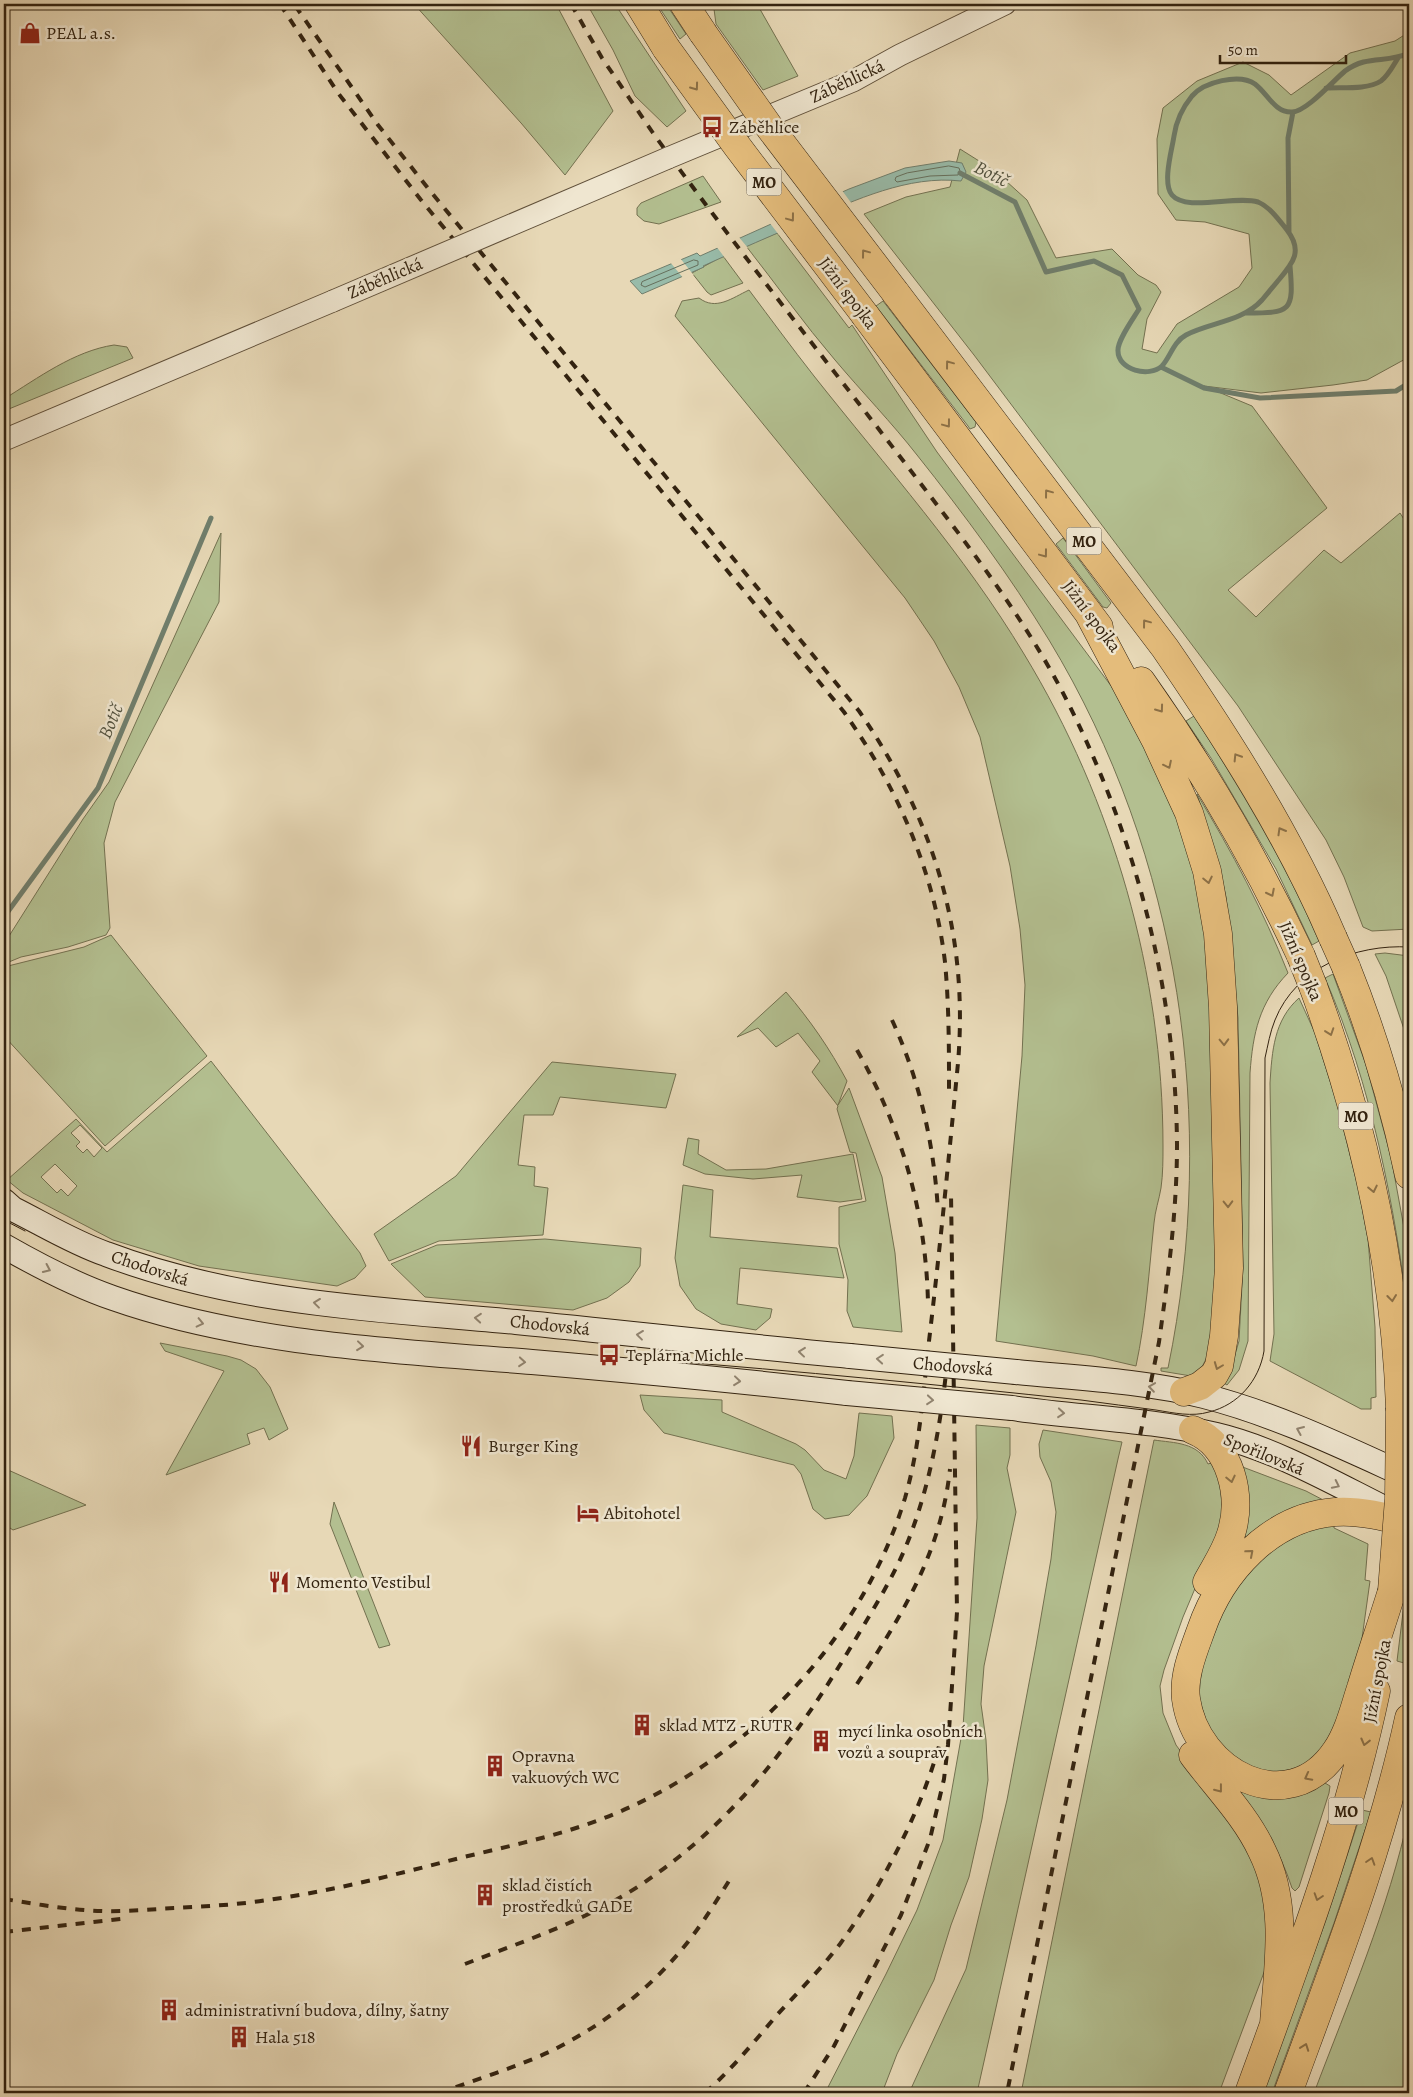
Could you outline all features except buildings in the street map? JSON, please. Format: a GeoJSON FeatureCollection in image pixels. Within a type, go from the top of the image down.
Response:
{"type":"FeatureCollection","features":[{"type":"Feature","properties":{"kind":"highway","name":"Jižní spojka"},"geometry":{"type":"LineString","coordinates":[[639,4],[666,48],[737,146],[1132,669],[1205,776],[1252,855],[1301,956],[1343,1072],[1367,1160],[1396,1328],[1400,1408],[1399,1499],[1392,1591],[1377,1689],[1354,1784],[1312,1916],[1249,2093]]}},
{"type":"Feature","properties":{"kind":"highway","name":"MO"},"geometry":{"type":"LineString","coordinates":[[684,4],[770,128],[1164,648],[1238,758],[1307,879],[1346,967],[1382,1069],[1397,1121],[1409,1175]]}},
{"type":"Feature","properties":{"kind":"highway"},"geometry":{"type":"LineString","coordinates":[[1089,614],[1160,749],[1189,813],[1206,871],[1217,927],[1223,1007],[1228,1278],[1224,1336],[1219,1366],[1208,1381],[1184,1392]]}},
{"type":"Feature","properties":{"kind":"highway"},"geometry":{"type":"LineString","coordinates":[[1382,1069],[1409,1125]]}},
{"type":"Feature","properties":{"kind":"highway"},"geometry":{"type":"LineString","coordinates":[[1193,1430],[1213,1442],[1224,1457],[1233,1488],[1234,1522],[1224,1552],[1195,1605],[1177,1653],[1169,1686],[1171,1708],[1176,1726],[1187,1747],[1249,1829],[1262,1851],[1272,1876],[1279,1917],[1274,2024]]}},
{"type":"Feature","properties":{"kind":"highway"},"geometry":{"type":"LineString","coordinates":[[1392,1591],[1348,1727],[1336,1751],[1327,1762],[1306,1778],[1297,1782],[1273,1785],[1253,1783],[1224,1767],[1206,1746],[1194,1727],[1188,1709],[1186,1685],[1192,1654],[1204,1620],[1217,1593],[1230,1573],[1248,1553],[1263,1542],[1287,1525],[1308,1516],[1344,1512],[1409,1522]]}},
{"type":"Feature","properties":{"kind":"highway","name":"MO"},"geometry":{"type":"LineString","coordinates":[[1288,2093],[1360,1896],[1389,1802],[1409,1718]]}},
{"type":"Feature","properties":{"kind":"main road","name":"Chodovská"},"geometry":{"type":"LineString","coordinates":[[4,1201],[13,1209],[103,1254],[194,1282],[282,1299],[1113,1382]]}},
{"type":"Feature","properties":{"kind":"main road","name":"Chodovská"},"geometry":{"type":"LineString","coordinates":[[4,1246],[43,1268],[112,1298],[184,1319],[277,1337],[438,1355],[688,1376],[1110,1418]]}},
{"type":"Feature","properties":{"kind":"main road","name":"Spořilovská"},"geometry":{"type":"LineString","coordinates":[[1113,1382],[1184,1392],[1259,1414],[1409,1477]]}},
{"type":"Feature","properties":{"kind":"main road","name":"Spořilovská"},"geometry":{"type":"LineString","coordinates":[[1110,1418],[1218,1435],[1273,1454],[1409,1522]]}},
{"type":"Feature","properties":{"kind":"street","name":"Záběhlická"},"geometry":{"type":"LineString","coordinates":[[4,440],[766,116],[782,104],[828,78],[900,55],[1005,4]]}},
{"type":"Feature","properties":{"kind":"shaded area"},"geometry":{"type":"Polygon","coordinates":[[[414,4],[556,4],[613,111],[565,175],[521,123],[414,4]]]}},
{"type":"Feature","properties":{"kind":"shaded area"},"geometry":{"type":"Polygon","coordinates":[[[587,4],[615,4],[686,111],[667,127],[635,96],[613,50],[587,4]]]}},
{"type":"Feature","properties":{"kind":"shaded area"},"geometry":{"type":"Polygon","coordinates":[[[657,4],[666,4],[686,34],[680,39],[657,4]]]}},
{"type":"Feature","properties":{"kind":"shaded area"},"geometry":{"type":"Polygon","coordinates":[[[710,4],[757,4],[798,76],[763,90],[716,24],[714,9],[710,4]]]}},
{"type":"Feature","properties":{"kind":"shaded area"},"geometry":{"type":"Polygon","coordinates":[[[1409,32],[1409,357],[1367,380],[1333,385],[1261,393],[1204,386],[1252,406],[1327,508],[1228,590],[1256,617],[1324,550],[1341,563],[1400,513],[1409,527],[1409,929],[1372,931],[1363,927],[1344,877],[1326,840],[1238,706],[974,355],[864,214],[906,197],[950,187],[960,149],[995,171],[1027,200],[1056,258],[1112,249],[1138,275],[1156,285],[1161,292],[1147,319],[1142,349],[1157,353],[1177,324],[1239,287],[1252,268],[1249,234],[1205,222],[1176,220],[1158,194],[1157,139],[1163,108],[1197,81],[1243,62],[1269,75],[1291,95],[1350,53],[1395,41],[1409,32]]]}},
{"type":"Feature","properties":{"kind":"shaded area"},"geometry":{"type":"Polygon","coordinates":[[[703,176],[721,202],[659,224],[644,221],[637,215],[637,208],[641,203],[703,176]]]}},
{"type":"Feature","properties":{"kind":"shaded area"},"geometry":{"type":"Polygon","coordinates":[[[777,233],[849,328],[852,325],[937,452],[1132,714],[1154,750],[1208,908],[1219,1251],[1213,1345],[1197,1377],[1161,1371],[1161,1368],[1168,1368],[1183,1275],[1189,1180],[1187,1086],[1177,992],[1158,900],[1130,810],[1094,723],[1049,640],[1019,592],[935,477],[845,372],[746,246],[777,233]]]}},
{"type":"Feature","properties":{"kind":"shaded area"},"geometry":{"type":"Polygon","coordinates":[[[723,256],[743,283],[711,295],[692,273],[723,256]]]}},
{"type":"Feature","properties":{"kind":"shaded area"},"geometry":{"type":"Polygon","coordinates":[[[749,290],[814,376],[950,546],[1001,617],[1056,710],[1083,768],[1107,829],[1127,891],[1142,954],[1154,1018],[1161,1082],[1162,1177],[1155,1219],[1145,1313],[1136,1366],[1093,1356],[996,1341],[1022,1056],[1025,985],[1020,929],[1010,866],[980,737],[959,687],[934,641],[905,598],[675,316],[682,301],[699,298],[705,302],[718,303],[749,290]]]}},
{"type":"Feature","properties":{"kind":"shaded area"},"geometry":{"type":"Polygon","coordinates":[[[883,301],[976,422],[975,427],[970,429],[876,306],[883,301]]]}},
{"type":"Feature","properties":{"kind":"shaded area"},"geometry":{"type":"Polygon","coordinates":[[[114,345],[127,347],[133,358],[4,411],[4,399],[43,374],[85,353],[114,345]]]}},
{"type":"Feature","properties":{"kind":"shaded area"},"geometry":{"type":"Polygon","coordinates":[[[221,533],[219,602],[115,802],[104,843],[110,928],[106,935],[68,947],[21,957],[4,964],[4,944],[83,819],[109,782],[221,533]]]}},
{"type":"Feature","properties":{"kind":"shaded area"},"geometry":{"type":"Polygon","coordinates":[[[1063,538],[1111,603],[1107,608],[1103,607],[1056,544],[1063,538]]]}},
{"type":"Feature","properties":{"kind":"shaded area"},"geometry":{"type":"Polygon","coordinates":[[[1194,716],[1245,798],[1292,883],[1319,941],[1312,945],[1276,869],[1211,758],[1186,721],[1194,716]]]}},
{"type":"Feature","properties":{"kind":"shaded area"},"geometry":{"type":"Polygon","coordinates":[[[1197,794],[1246,882],[1288,973],[1278,984],[1264,1007],[1253,1045],[1250,1073],[1248,1341],[1239,1370],[1227,1385],[1222,1382],[1232,1365],[1239,1341],[1243,1266],[1238,1018],[1226,897],[1219,866],[1197,794]]]}},
{"type":"Feature","properties":{"kind":"shaded area"},"geometry":{"type":"Polygon","coordinates":[[[111,935],[207,1056],[105,1146],[4,1036],[4,967],[84,947],[111,935]]]}},
{"type":"Feature","properties":{"kind":"shaded area"},"geometry":{"type":"Polygon","coordinates":[[[1385,953],[1409,956],[1409,1044],[1386,976],[1375,954],[1385,953]]]}},
{"type":"Feature","properties":{"kind":"shaded area"},"geometry":{"type":"Polygon","coordinates":[[[1333,974],[1366,1065],[1391,1157],[1409,1255],[1409,1319],[1396,1232],[1379,1146],[1356,1061],[1325,978],[1333,974]]]}},
{"type":"Feature","properties":{"kind":"shaded area"},"geometry":{"type":"Polygon","coordinates":[[[786,992],[819,1035],[847,1081],[838,1105],[849,1088],[882,1177],[895,1253],[902,1332],[853,1327],[847,1311],[848,1280],[839,1244],[839,1207],[866,1201],[856,1153],[850,1152],[837,1109],[838,1106],[812,1072],[820,1061],[798,1033],[776,1047],[758,1028],[737,1037],[786,992]]]}},
{"type":"Feature","properties":{"kind":"shaded area"},"geometry":{"type":"Polygon","coordinates":[[[1299,998],[1315,1033],[1337,1103],[1359,1191],[1368,1239],[1375,1327],[1376,1397],[1371,1398],[1371,1409],[1361,1409],[1270,1361],[1274,1334],[1270,1083],[1273,1048],[1279,1026],[1284,1016],[1299,998]]]}},
{"type":"Feature","properties":{"kind":"shaded area"},"geometry":{"type":"Polygon","coordinates":[[[211,1061],[360,1253],[366,1266],[355,1278],[337,1286],[199,1266],[113,1240],[23,1193],[7,1180],[76,1119],[107,1152],[211,1061]],[[80,1125],[71,1133],[80,1142],[76,1146],[83,1153],[87,1149],[94,1157],[102,1148],[80,1125]],[[55,1164],[41,1177],[57,1193],[61,1189],[68,1196],[77,1186],[55,1164]]]}},
{"type":"Feature","properties":{"kind":"shaded area"},"geometry":{"type":"Polygon","coordinates":[[[552,1062],[676,1074],[666,1108],[560,1097],[553,1115],[524,1115],[518,1165],[535,1167],[534,1186],[548,1188],[543,1235],[439,1241],[389,1261],[374,1234],[456,1176],[552,1062]]]}},
{"type":"Feature","properties":{"kind":"shaded area"},"geometry":{"type":"Polygon","coordinates":[[[688,1138],[699,1140],[698,1154],[726,1170],[766,1169],[853,1154],[862,1199],[840,1202],[797,1197],[802,1175],[753,1179],[705,1174],[683,1165],[688,1138]]]}},
{"type":"Feature","properties":{"kind":"shaded area"},"geometry":{"type":"Polygon","coordinates":[[[683,1185],[713,1190],[710,1237],[837,1248],[844,1278],[740,1268],[737,1304],[772,1309],[770,1318],[756,1330],[721,1324],[696,1309],[680,1286],[675,1258],[683,1185]]]}},
{"type":"Feature","properties":{"kind":"shaded area"},"geometry":{"type":"Polygon","coordinates":[[[545,1239],[641,1248],[640,1266],[629,1282],[607,1298],[573,1310],[425,1297],[391,1264],[437,1245],[545,1239]]]}},
{"type":"Feature","properties":{"kind":"shaded area"},"geometry":{"type":"Polygon","coordinates":[[[160,1343],[227,1356],[241,1360],[256,1369],[270,1387],[288,1429],[269,1440],[264,1428],[247,1434],[250,1444],[166,1475],[224,1371],[165,1351],[160,1343]]]}},
{"type":"Feature","properties":{"kind":"shaded area"},"geometry":{"type":"Polygon","coordinates":[[[640,1395],[722,1400],[722,1412],[796,1444],[805,1450],[824,1470],[846,1479],[854,1456],[859,1413],[892,1416],[894,1438],[867,1496],[849,1515],[825,1519],[813,1509],[801,1474],[794,1465],[664,1433],[644,1410],[640,1395]]]}},
{"type":"Feature","properties":{"kind":"shaded area"},"geometry":{"type":"Polygon","coordinates":[[[976,1425],[1010,1428],[1010,1455],[1007,1468],[1016,1512],[984,1666],[981,1704],[986,1740],[988,1780],[982,1819],[969,1877],[951,1925],[934,1980],[897,2054],[882,2093],[825,2093],[917,1910],[943,1840],[963,1727],[977,1518],[976,1425]]]}},
{"type":"Feature","properties":{"kind":"shaded area"},"geometry":{"type":"Polygon","coordinates":[[[1043,1430],[1122,1442],[977,2093],[909,2093],[966,1969],[1007,1800],[1051,1559],[1056,1512],[1051,1482],[1040,1457],[1039,1444],[1043,1430]]]}},
{"type":"Feature","properties":{"kind":"shaded area"},"geometry":{"type":"Polygon","coordinates":[[[1154,1440],[1185,1445],[1198,1451],[1208,1464],[1214,1462],[1220,1478],[1223,1522],[1183,1617],[1160,1686],[1163,1713],[1176,1745],[1244,1837],[1268,1888],[1266,1967],[1219,2093],[1081,2093],[1066,2089],[1065,2093],[1021,2093],[1154,1440]]]}},
{"type":"Feature","properties":{"kind":"shaded area"},"geometry":{"type":"Polygon","coordinates":[[[1240,1466],[1306,1491],[1329,1503],[1246,1537],[1244,1536],[1240,1466]]]}},
{"type":"Feature","properties":{"kind":"shaded area"},"geometry":{"type":"Polygon","coordinates":[[[6,1469],[86,1505],[13,1530],[4,1524],[4,1473],[6,1469]]]}},
{"type":"Feature","properties":{"kind":"shaded area"},"geometry":{"type":"Polygon","coordinates":[[[334,1502],[390,1645],[379,1648],[330,1524],[334,1502]]]}},
{"type":"Feature","properties":{"kind":"shaded area"},"geometry":{"type":"Polygon","coordinates":[[[1334,1521],[1334,1528],[1368,1544],[1365,1580],[1370,1581],[1358,1667],[1334,1739],[1301,1767],[1275,1773],[1248,1769],[1211,1737],[1196,1688],[1220,1608],[1268,1547],[1334,1521]]]}},
{"type":"Feature","properties":{"kind":"shaded area"},"geometry":{"type":"Polygon","coordinates":[[[1405,1596],[1409,1598],[1409,1636],[1404,1663],[1397,1661],[1405,1596]]]}},
{"type":"Feature","properties":{"kind":"shaded area"},"geometry":{"type":"Polygon","coordinates":[[[1325,1783],[1330,1786],[1329,1793],[1299,1887],[1295,1891],[1270,1838],[1239,1793],[1242,1791],[1301,1790],[1325,1783]]]}},
{"type":"Feature","properties":{"kind":"shaded area"},"geometry":{"type":"Polygon","coordinates":[[[1362,1810],[1371,1812],[1334,1923],[1272,2093],[1263,2093],[1326,1920],[1362,1810]]]}},
{"type":"Feature","properties":{"kind":"shaded area"},"geometry":{"type":"Polygon","coordinates":[[[1409,1814],[1409,2086],[1406,2093],[1314,2093],[1379,1920],[1401,1849],[1409,1814]]]}},
{"type":"Feature","properties":{"kind":"water"},"geometry":{"type":"Polygon","coordinates":[[[949,161],[962,163],[966,172],[961,181],[941,180],[902,185],[864,197],[642,294],[630,281],[697,253],[700,256],[849,189],[905,168],[949,161]]]}},
{"type":"Feature","properties":{"kind":"pier"},"geometry":{"type":"Polygon","coordinates":[[[841,189],[852,204],[779,235],[769,222],[841,189]]]}},
{"type":"Feature","properties":{"kind":"pier"},"geometry":{"type":"Polygon","coordinates":[[[738,236],[748,248],[725,258],[716,246],[738,236]]]}},
{"type":"Feature","properties":{"kind":"pier"},"geometry":{"type":"Polygon","coordinates":[[[680,258],[694,275],[684,279],[670,262],[680,258]]]}},
{"type":"Feature","properties":{"kind":"waterway","name":"Botič"},"geometry":{"type":"LineString","coordinates":[[960,173],[1015,202],[1046,272],[1094,261],[1122,275],[1139,309],[1120,342],[1118,347],[1119,358],[1128,367],[1135,370],[1142,372],[1156,370],[1162,366],[1178,341],[1186,335],[1236,317],[1254,307],[1287,269],[1294,258],[1295,251],[1295,245],[1287,230],[1270,210],[1258,202],[1237,200],[1200,203],[1179,200],[1172,195],[1169,190],[1168,175],[1176,125],[1192,96],[1197,91],[1213,83],[1240,79],[1255,84],[1281,109],[1292,112],[1298,111],[1312,102],[1345,71],[1353,66],[1409,53]]}},
{"type":"Feature","properties":{"kind":"waterway","name":"Botič"},"geometry":{"type":"LineString","coordinates":[[1326,88],[1362,87],[1375,84],[1386,76],[1398,58]]}},
{"type":"Feature","properties":{"kind":"waterway","name":"Botič"},"geometry":{"type":"LineString","coordinates":[[1289,233],[1288,138],[1293,112]]}},
{"type":"Feature","properties":{"kind":"waterway","name":"Botič"},"geometry":{"type":"LineString","coordinates":[[1246,313],[1272,312],[1286,307],[1290,301],[1291,293],[1290,266]]}},
{"type":"Feature","properties":{"kind":"waterway"},"geometry":{"type":"LineString","coordinates":[[1161,367],[1204,388],[1260,398],[1396,391],[1409,383]]}},
{"type":"Feature","properties":{"kind":"waterway","name":"Botič"},"geometry":{"type":"LineString","coordinates":[[4,917],[98,788],[211,518]]}},
{"type":"Feature","properties":{"kind":"tram line"},"geometry":{"type":"LineString","coordinates":[[656,1360],[975,1389],[1081,1400],[1183,1414],[1203,1413],[1229,1404],[1238,1398],[1252,1382],[1264,1351],[1265,1058],[1275,1020],[1297,986],[1313,973],[1330,963],[1349,955],[1369,950],[1409,947]]}},
{"type":"Feature","properties":{"kind":"tram line"},"geometry":{"type":"LineString","coordinates":[[4,1220],[25,1231]]}},
{"type":"Feature","properties":{"kind":"railway"},"geometry":{"type":"LineString","coordinates":[[280,4],[338,93],[421,200],[844,712],[881,770],[910,831],[922,862],[940,928],[945,962],[948,1010],[949,1091]]}},
{"type":"Feature","properties":{"kind":"railway"},"geometry":{"type":"LineString","coordinates":[[4,1899],[65,1908],[110,1911],[222,1905],[289,1897],[378,1879],[577,1828],[619,1812],[668,1788],[714,1758],[757,1724],[796,1686],[831,1643],[861,1598],[886,1549],[905,1498],[918,1439],[948,1167],[958,1063],[960,1015],[958,968],[951,922],[940,878],[926,835],[885,751],[859,711],[431,192],[378,125],[294,4]]}},
{"type":"Feature","properties":{"kind":"railway"},"geometry":{"type":"LineString","coordinates":[[571,4],[602,58],[653,133],[744,255],[964,540],[1026,629],[1062,691],[1088,744],[1110,798],[1130,854],[1146,911],[1159,969],[1169,1027],[1175,1086],[1177,1145],[1174,1219],[1169,1269],[1159,1342],[1007,2093]]}},
{"type":"Feature","properties":{"kind":"railway"},"geometry":{"type":"LineString","coordinates":[[892,1020],[910,1066],[924,1113],[933,1161],[938,1211]]}},
{"type":"Feature","properties":{"kind":"railway"},"geometry":{"type":"LineString","coordinates":[[857,1050],[887,1110],[909,1172],[922,1236],[928,1303]]}},
{"type":"Feature","properties":{"kind":"railway"},"geometry":{"type":"LineString","coordinates":[[804,2093],[834,2046],[901,1915],[930,1839],[944,1779],[957,1612],[951,1193]]}},
{"type":"Feature","properties":{"kind":"railway"},"geometry":{"type":"LineString","coordinates":[[465,1964],[576,1920],[639,1886],[674,1861],[706,1833],[763,1774],[789,1741],[836,1672],[879,1599],[905,1549],[918,1514],[930,1469],[943,1400],[948,1354]]}},
{"type":"Feature","properties":{"kind":"railway"},"geometry":{"type":"LineString","coordinates":[[857,1684],[904,1608],[917,1582],[938,1528],[950,1469]]}},
{"type":"Feature","properties":{"kind":"railway"},"geometry":{"type":"LineString","coordinates":[[705,2093],[733,2065],[817,1971],[857,1920],[889,1866],[917,1809],[938,1751],[945,1722]]}},
{"type":"Feature","properties":{"kind":"railway"},"geometry":{"type":"LineString","coordinates":[[439,2093],[508,2069],[549,2052],[604,2020],[622,2007],[654,1979],[683,1948],[732,1876]]}},
{"type":"Feature","properties":{"kind":"railway"},"geometry":{"type":"LineString","coordinates":[[4,1932],[121,1919]]}},
{"type":"Feature","properties":{"kind":"place","name":"PEAL a.s."},"geometry":{"type":"Point","coordinates":[30,33]}},
{"type":"Feature","properties":{"kind":"place","name":"Záběhlice"},"geometry":{"type":"Point","coordinates":[712,127]}},
{"type":"Feature","properties":{"kind":"place","name":"Teplárna Michle"},"geometry":{"type":"Point","coordinates":[609,1355]}},
{"type":"Feature","properties":{"kind":"place","name":"Burger King"},"geometry":{"type":"Point","coordinates":[471,1446]}},
{"type":"Feature","properties":{"kind":"place","name":"Abitohotel"},"geometry":{"type":"Point","coordinates":[588,1513]}},
{"type":"Feature","properties":{"kind":"place","name":"Momento Vestibul"},"geometry":{"type":"Point","coordinates":[279,1582]}},
{"type":"Feature","properties":{"kind":"place","name":"sklad MTZ - RUTR"},"geometry":{"type":"Point","coordinates":[642,1725]}},
{"type":"Feature","properties":{"kind":"place","name":"mycí linka osobních vozů a souprav"},"geometry":{"type":"Point","coordinates":[821,1741]}},
{"type":"Feature","properties":{"kind":"place","name":"Opravna vakuových WC"},"geometry":{"type":"Point","coordinates":[495,1766]}},
{"type":"Feature","properties":{"kind":"place","name":"sklad čistích prostředků GADE"},"geometry":{"type":"Point","coordinates":[485,1895]}},
{"type":"Feature","properties":{"kind":"place","name":"administrativní budova, dílny, šatny"},"geometry":{"type":"Point","coordinates":[169,2010]}},
{"type":"Feature","properties":{"kind":"place","name":"Hala 518"},"geometry":{"type":"Point","coordinates":[239,2037]}}]}
